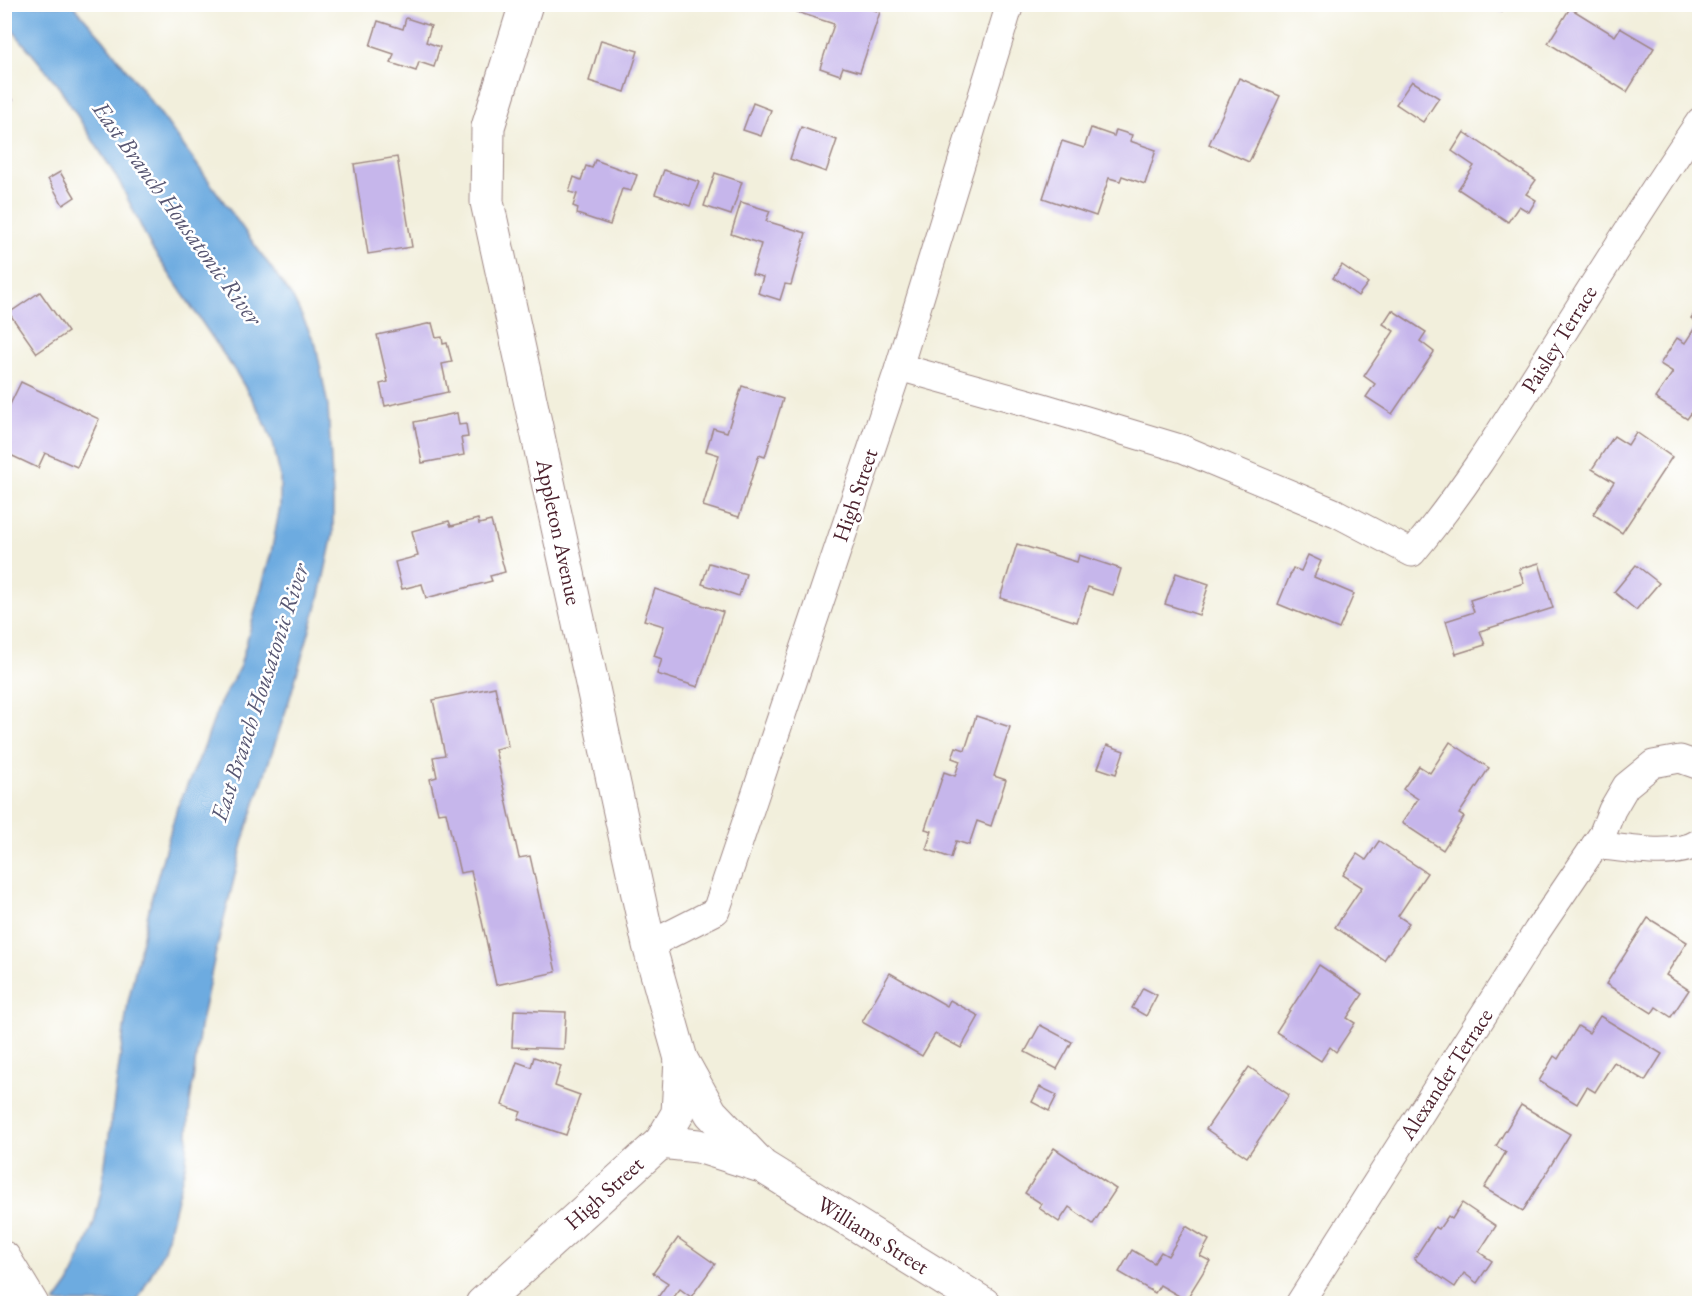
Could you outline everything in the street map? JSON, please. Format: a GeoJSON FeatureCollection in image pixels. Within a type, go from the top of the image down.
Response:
{"type":"FeatureCollection","features":[{"type":"Feature","properties":{"kind":"street","name":"Appleton Avenue"},"geometry":{"type":"LineString","coordinates":[[526,4],[488,127],[487,202],[650,945],[681,1059]]}},
{"type":"Feature","properties":{"kind":"street","name":"High Street"},"geometry":{"type":"LineString","coordinates":[[650,945],[716,911],[899,367],[1010,4]]}},
{"type":"Feature","properties":{"kind":"street","name":"Paisley Terrace"},"geometry":{"type":"LineString","coordinates":[[899,367],[1183,449],[1336,513],[1412,553],[1444,514],[1489,449],[1657,184],[1700,121]]}},
{"type":"Feature","properties":{"kind":"street","name":"Alexander Terrace"},"geometry":{"type":"LineString","coordinates":[[1299,1304],[1537,931],[1595,846],[1626,786],[1653,764],[1680,759],[1700,766]]}},
{"type":"Feature","properties":{"kind":"street"},"geometry":{"type":"LineString","coordinates":[[1595,846],[1669,852],[1690,849],[1700,842]]}},
{"type":"Feature","properties":{"kind":"street","name":"High Street"},"geometry":{"type":"LineString","coordinates":[[482,1304],[661,1142],[678,1113],[681,1059]]}},
{"type":"Feature","properties":{"kind":"street","name":"Williams Street"},"geometry":{"type":"LineString","coordinates":[[681,1059],[711,1113],[762,1166],[984,1304]]}},
{"type":"Feature","properties":{"kind":"street","name":"Williams Street"},"geometry":{"type":"LineString","coordinates":[[661,1142],[698,1146],[762,1166]]}},
{"type":"Feature","properties":{"kind":"street"},"geometry":{"type":"LineString","coordinates":[[4,1258],[30,1300]]}},
{"type":"Feature","properties":{"kind":"water","name":"East Branch Housatonic River"},"geometry":{"type":"Polygon","coordinates":[[[4,5],[73,5],[104,40],[165,120],[293,298],[316,345],[328,406],[333,534],[320,595],[289,701],[246,831],[216,951],[200,1027],[190,1104],[186,1163],[164,1250],[136,1303],[55,1303],[70,1282],[94,1223],[101,1192],[128,1002],[152,896],[177,808],[203,750],[219,705],[240,666],[271,553],[280,507],[280,476],[273,443],[261,414],[237,374],[151,247],[119,181],[57,84],[5,21],[4,5]]]}},
{"type":"Feature","properties":{"kind":"building"},"geometry":{"type":"Polygon","coordinates":[[[799,4],[858,4],[880,12],[860,72],[843,67],[840,75],[820,68],[834,24],[797,12],[799,4]]]}},
{"type":"Feature","properties":{"kind":"building"},"geometry":{"type":"Polygon","coordinates":[[[1491,4],[1507,4],[1502,12],[1491,4]]]}},
{"type":"Feature","properties":{"kind":"building"},"geometry":{"type":"Polygon","coordinates":[[[1570,8],[1615,36],[1620,28],[1654,48],[1627,92],[1548,43],[1570,8]]]}},
{"type":"Feature","properties":{"kind":"building"},"geometry":{"type":"Polygon","coordinates":[[[406,18],[431,26],[426,42],[440,47],[434,67],[419,62],[416,71],[391,63],[394,54],[370,46],[378,21],[403,29],[406,18]]]}},
{"type":"Feature","properties":{"kind":"building"},"geometry":{"type":"Polygon","coordinates":[[[601,40],[638,51],[625,92],[589,81],[601,40]]]}},
{"type":"Feature","properties":{"kind":"building"},"geometry":{"type":"Polygon","coordinates":[[[1239,78],[1280,96],[1249,162],[1209,144],[1239,78]]]}},
{"type":"Feature","properties":{"kind":"building"},"geometry":{"type":"Polygon","coordinates":[[[1412,81],[1439,98],[1423,122],[1396,104],[1412,81]]]}},
{"type":"Feature","properties":{"kind":"building"},"geometry":{"type":"Polygon","coordinates":[[[4,86],[13,100],[4,105],[4,86]]]}},
{"type":"Feature","properties":{"kind":"building"},"geometry":{"type":"Polygon","coordinates":[[[753,103],[771,110],[761,136],[743,130],[753,103]]]}},
{"type":"Feature","properties":{"kind":"building"},"geometry":{"type":"Polygon","coordinates":[[[801,127],[837,140],[826,172],[790,159],[801,127]]]}},
{"type":"Feature","properties":{"kind":"building"},"geometry":{"type":"Polygon","coordinates":[[[1091,128],[1114,136],[1116,130],[1132,135],[1130,141],[1156,150],[1145,184],[1122,176],[1120,181],[1109,178],[1096,216],[1043,198],[1062,141],[1084,148],[1091,128]]]}},
{"type":"Feature","properties":{"kind":"building"},"geometry":{"type":"Polygon","coordinates":[[[1464,132],[1536,180],[1526,194],[1536,200],[1529,212],[1519,206],[1508,222],[1458,189],[1474,166],[1452,151],[1464,132]]]}},
{"type":"Feature","properties":{"kind":"building"},"geometry":{"type":"Polygon","coordinates":[[[397,157],[412,247],[368,254],[354,164],[397,157]]]}},
{"type":"Feature","properties":{"kind":"building"},"geometry":{"type":"Polygon","coordinates":[[[595,160],[637,175],[631,191],[622,189],[610,225],[577,214],[578,208],[573,206],[577,194],[569,192],[574,177],[581,180],[586,166],[592,168],[595,160]]]}},
{"type":"Feature","properties":{"kind":"building"},"geometry":{"type":"Polygon","coordinates":[[[664,170],[699,182],[690,206],[655,194],[664,170]]]}},
{"type":"Feature","properties":{"kind":"building"},"geometry":{"type":"Polygon","coordinates":[[[60,172],[75,197],[63,205],[48,179],[60,172]]]}},
{"type":"Feature","properties":{"kind":"building"},"geometry":{"type":"Polygon","coordinates":[[[715,173],[742,182],[731,215],[704,206],[715,173]]]}},
{"type":"Feature","properties":{"kind":"building"},"geometry":{"type":"Polygon","coordinates":[[[741,202],[770,211],[766,221],[806,233],[791,285],[785,284],[780,300],[758,293],[763,277],[752,274],[761,244],[731,234],[741,202]]]}},
{"type":"Feature","properties":{"kind":"building"},"geometry":{"type":"Polygon","coordinates":[[[1342,265],[1368,283],[1358,296],[1333,278],[1342,265]]]}},
{"type":"Feature","properties":{"kind":"building"},"geometry":{"type":"Polygon","coordinates":[[[40,292],[68,332],[37,353],[9,313],[40,292]]]}},
{"type":"Feature","properties":{"kind":"building"},"geometry":{"type":"Polygon","coordinates":[[[1700,306],[1700,401],[1687,419],[1655,398],[1673,372],[1660,364],[1677,338],[1685,343],[1698,323],[1691,318],[1700,306]]]}},
{"type":"Feature","properties":{"kind":"building"},"geometry":{"type":"Polygon","coordinates":[[[1392,310],[1426,332],[1420,341],[1434,352],[1392,414],[1366,397],[1375,384],[1364,376],[1394,331],[1383,324],[1392,310]]]}},
{"type":"Feature","properties":{"kind":"building"},"geometry":{"type":"Polygon","coordinates":[[[432,323],[436,338],[442,337],[443,344],[447,343],[452,362],[442,364],[448,392],[385,406],[380,384],[388,382],[377,335],[432,323]]]}},
{"type":"Feature","properties":{"kind":"building"},"geometry":{"type":"Polygon","coordinates":[[[21,382],[99,419],[77,467],[45,453],[38,468],[4,452],[4,417],[21,382]]]}},
{"type":"Feature","properties":{"kind":"building"},"geometry":{"type":"Polygon","coordinates":[[[742,386],[783,399],[765,457],[759,455],[739,517],[703,506],[719,455],[706,451],[713,428],[727,432],[742,386]]]}},
{"type":"Feature","properties":{"kind":"building"},"geometry":{"type":"Polygon","coordinates":[[[457,413],[459,425],[466,424],[468,437],[461,438],[464,455],[422,463],[414,422],[457,413]]]}},
{"type":"Feature","properties":{"kind":"building"},"geometry":{"type":"Polygon","coordinates":[[[1636,432],[1672,457],[1622,533],[1593,514],[1614,482],[1592,469],[1614,436],[1628,445],[1636,432]]]}},
{"type":"Feature","properties":{"kind":"building"},"geometry":{"type":"Polygon","coordinates":[[[478,519],[479,524],[491,521],[505,572],[490,576],[492,581],[426,598],[422,584],[402,589],[395,562],[418,556],[412,531],[449,521],[451,526],[478,519]]]}},
{"type":"Feature","properties":{"kind":"building"},"geometry":{"type":"Polygon","coordinates":[[[1017,544],[1077,562],[1079,555],[1121,569],[1113,595],[1088,587],[1077,622],[1000,598],[1017,544]]]}},
{"type":"Feature","properties":{"kind":"building"},"geometry":{"type":"Polygon","coordinates":[[[1308,555],[1321,561],[1314,577],[1354,594],[1339,629],[1278,604],[1293,568],[1301,571],[1308,555]]]}},
{"type":"Feature","properties":{"kind":"building"},"geometry":{"type":"Polygon","coordinates":[[[709,563],[746,574],[739,596],[702,584],[709,563]]]}},
{"type":"Feature","properties":{"kind":"building"},"geometry":{"type":"Polygon","coordinates":[[[1539,563],[1553,608],[1480,631],[1485,645],[1456,654],[1446,621],[1474,612],[1470,600],[1524,583],[1519,569],[1539,563]]]}},
{"type":"Feature","properties":{"kind":"building"},"geometry":{"type":"Polygon","coordinates":[[[1636,565],[1659,583],[1636,610],[1614,592],[1636,565]]]}},
{"type":"Feature","properties":{"kind":"building"},"geometry":{"type":"Polygon","coordinates":[[[1176,573],[1209,584],[1199,615],[1165,604],[1176,573]]]}},
{"type":"Feature","properties":{"kind":"building"},"geometry":{"type":"Polygon","coordinates":[[[655,589],[723,612],[698,687],[657,674],[662,659],[654,656],[664,626],[644,620],[655,589]]]}},
{"type":"Feature","properties":{"kind":"building"},"geometry":{"type":"Polygon","coordinates":[[[495,687],[508,746],[495,749],[519,858],[530,856],[556,972],[496,985],[471,871],[460,873],[446,812],[438,813],[430,779],[437,777],[433,757],[445,755],[433,700],[495,687]]]}},
{"type":"Feature","properties":{"kind":"building"},"geometry":{"type":"Polygon","coordinates":[[[976,716],[1010,727],[994,776],[1006,780],[991,826],[977,821],[969,845],[956,841],[951,858],[926,849],[932,831],[925,829],[944,772],[955,776],[960,761],[952,758],[956,747],[965,750],[976,716]]]}},
{"type":"Feature","properties":{"kind":"building"},"geometry":{"type":"Polygon","coordinates":[[[1450,742],[1489,768],[1459,814],[1464,817],[1443,850],[1402,823],[1418,799],[1403,789],[1419,766],[1430,773],[1450,742]]]}},
{"type":"Feature","properties":{"kind":"building"},"geometry":{"type":"Polygon","coordinates":[[[1107,745],[1124,751],[1116,774],[1098,768],[1107,745]]]}},
{"type":"Feature","properties":{"kind":"building"},"geometry":{"type":"Polygon","coordinates":[[[1379,841],[1427,873],[1398,916],[1409,923],[1384,960],[1335,927],[1362,887],[1343,875],[1357,854],[1366,860],[1379,841]]]}},
{"type":"Feature","properties":{"kind":"building"},"geometry":{"type":"Polygon","coordinates":[[[1648,918],[1687,942],[1666,975],[1689,990],[1671,1017],[1656,1007],[1652,1013],[1606,984],[1648,918]]]}},
{"type":"Feature","properties":{"kind":"building"},"geometry":{"type":"Polygon","coordinates":[[[1319,965],[1363,994],[1347,1018],[1355,1023],[1336,1052],[1330,1047],[1321,1061],[1276,1032],[1319,965]]]}},
{"type":"Feature","properties":{"kind":"building"},"geometry":{"type":"Polygon","coordinates":[[[890,973],[947,1006],[950,1000],[979,1016],[961,1048],[935,1034],[922,1056],[862,1022],[890,973]]]}},
{"type":"Feature","properties":{"kind":"building"},"geometry":{"type":"Polygon","coordinates":[[[1143,988],[1157,995],[1146,1016],[1132,1008],[1143,988]]]}},
{"type":"Feature","properties":{"kind":"building"},"geometry":{"type":"Polygon","coordinates":[[[514,1010],[566,1012],[564,1049],[512,1047],[514,1010]]]}},
{"type":"Feature","properties":{"kind":"building"},"geometry":{"type":"Polygon","coordinates":[[[1600,1016],[1662,1054],[1645,1081],[1614,1062],[1595,1092],[1587,1087],[1577,1104],[1539,1081],[1554,1056],[1558,1059],[1578,1026],[1589,1033],[1600,1016]]]}},
{"type":"Feature","properties":{"kind":"building"},"geometry":{"type":"Polygon","coordinates":[[[1040,1025],[1072,1042],[1057,1069],[1025,1052],[1040,1025]]]}},
{"type":"Feature","properties":{"kind":"building"},"geometry":{"type":"Polygon","coordinates":[[[534,1057],[561,1066],[555,1086],[580,1095],[566,1135],[518,1119],[521,1112],[502,1105],[517,1062],[531,1067],[534,1057]]]}},
{"type":"Feature","properties":{"kind":"building"},"geometry":{"type":"Polygon","coordinates":[[[1249,1067],[1289,1095],[1247,1157],[1206,1129],[1249,1067]]]}},
{"type":"Feature","properties":{"kind":"building"},"geometry":{"type":"Polygon","coordinates":[[[1040,1087],[1057,1095],[1049,1111],[1032,1102],[1040,1087]]]}},
{"type":"Feature","properties":{"kind":"building"},"geometry":{"type":"Polygon","coordinates":[[[1521,1105],[1570,1134],[1523,1211],[1484,1188],[1506,1152],[1496,1146],[1521,1105]]]}},
{"type":"Feature","properties":{"kind":"building"},"geometry":{"type":"Polygon","coordinates":[[[1054,1148],[1116,1189],[1093,1224],[1069,1207],[1059,1222],[1039,1208],[1042,1204],[1025,1193],[1054,1148]]]}},
{"type":"Feature","properties":{"kind":"building"},"geometry":{"type":"Polygon","coordinates":[[[1462,1203],[1496,1226],[1479,1252],[1492,1261],[1477,1283],[1464,1273],[1455,1287],[1414,1259],[1435,1227],[1439,1229],[1448,1216],[1452,1219],[1462,1203]]]}},
{"type":"Feature","properties":{"kind":"building"},"geometry":{"type":"Polygon","coordinates":[[[1186,1226],[1209,1240],[1200,1256],[1210,1261],[1186,1300],[1160,1285],[1155,1293],[1119,1272],[1132,1250],[1154,1263],[1161,1252],[1168,1256],[1186,1226]]]}},
{"type":"Feature","properties":{"kind":"building"},"geometry":{"type":"Polygon","coordinates":[[[678,1238],[715,1264],[691,1297],[680,1289],[673,1298],[681,1304],[653,1304],[668,1283],[653,1273],[678,1238]]]}}]}
